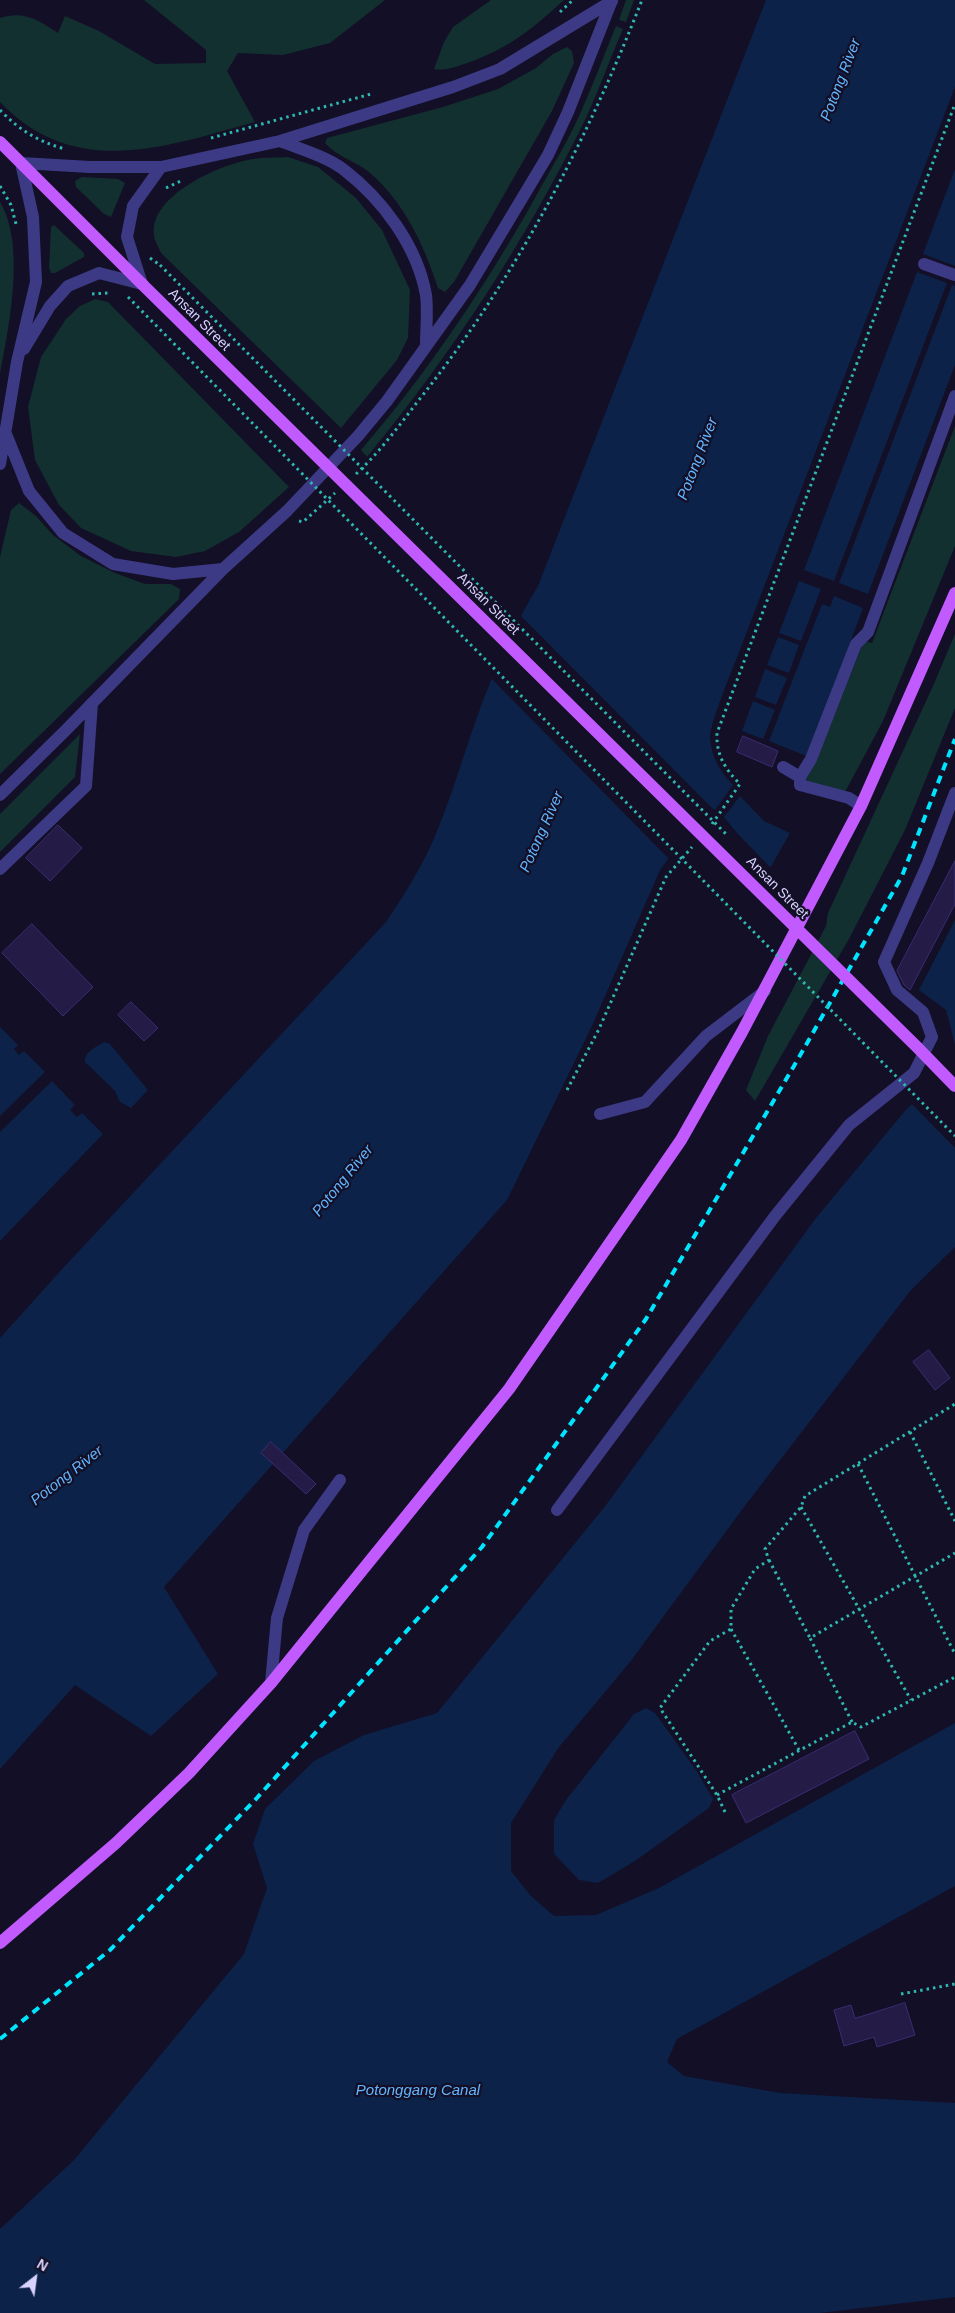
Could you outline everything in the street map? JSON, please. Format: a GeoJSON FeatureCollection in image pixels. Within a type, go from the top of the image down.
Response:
{"type":"FeatureCollection","features":[{"type":"Feature","properties":{"kind":"main road","name":"Ansan Street"},"geometry":{"type":"LineString","coordinates":[[0,142],[889,1018],[955,1086]]}},
{"type":"Feature","properties":{"kind":"main road"},"geometry":{"type":"LineString","coordinates":[[0,1943],[136,1824],[189,1773],[271,1683],[509,1389],[682,1140],[765,991],[861,806],[955,593]]}},
{"type":"Feature","properties":{"kind":"street"},"geometry":{"type":"LineString","coordinates":[[0,464],[18,357],[36,282],[33,217],[21,163],[90,167],[161,166],[280,140],[453,87],[500,69],[612,0]]}},
{"type":"Feature","properties":{"kind":"street"},"geometry":{"type":"LineString","coordinates":[[0,795],[223,569],[287,511],[358,436],[387,401],[470,285],[548,156],[568,112],[612,0]]}},
{"type":"Feature","properties":{"kind":"street"},"geometry":{"type":"LineString","coordinates":[[280,140],[342,169],[375,198],[402,232],[415,261],[426,295],[426,345]]}},
{"type":"Feature","properties":{"kind":"street"},"geometry":{"type":"LineString","coordinates":[[142,284],[127,237],[133,206],[161,166]]}},
{"type":"Feature","properties":{"kind":"street"},"geometry":{"type":"LineString","coordinates":[[924,264],[955,275]]}},
{"type":"Feature","properties":{"kind":"street"},"geometry":{"type":"LineString","coordinates":[[18,357],[50,306],[68,286],[99,273],[142,284]]}},
{"type":"Feature","properties":{"kind":"street"},"geometry":{"type":"LineString","coordinates":[[861,806],[849,798],[800,785],[800,777],[811,759],[856,644],[868,632],[955,396]]}},
{"type":"Feature","properties":{"kind":"street"},"geometry":{"type":"LineString","coordinates":[[6,434],[29,491],[63,533],[113,564],[173,574],[223,569]]}},
{"type":"Feature","properties":{"kind":"street"},"geometry":{"type":"LineString","coordinates":[[0,869],[86,786],[92,703]]}},
{"type":"Feature","properties":{"kind":"street"},"geometry":{"type":"LineString","coordinates":[[783,767],[800,777]]}},
{"type":"Feature","properties":{"kind":"street"},"geometry":{"type":"LineString","coordinates":[[558,1510],[775,1216],[849,1125],[914,1073],[932,1038],[923,1012],[896,990],[884,962],[928,863],[955,793]]}},
{"type":"Feature","properties":{"kind":"street"},"geometry":{"type":"LineString","coordinates":[[600,1114],[645,1102],[706,1036],[765,991]]}},
{"type":"Feature","properties":{"kind":"street"},"geometry":{"type":"LineString","coordinates":[[271,1683],[276,1618],[304,1530],[340,1480]]}},
{"type":"Feature","properties":{"kind":"path"},"geometry":{"type":"LineString","coordinates":[[559,14],[573,0]]}},
{"type":"Feature","properties":{"kind":"path"},"geometry":{"type":"LineString","coordinates":[[208,139],[375,93]]}},
{"type":"Feature","properties":{"kind":"path"},"geometry":{"type":"LineString","coordinates":[[709,827],[721,813],[740,784],[727,771],[721,758],[716,746],[717,733],[955,104]]}},
{"type":"Feature","properties":{"kind":"path"},"geometry":{"type":"LineString","coordinates":[[0,110],[26,133],[47,144],[69,150]]}},
{"type":"Feature","properties":{"kind":"path"},"geometry":{"type":"LineString","coordinates":[[162,190],[185,179]]}},
{"type":"Feature","properties":{"kind":"path"},"geometry":{"type":"LineString","coordinates":[[0,186],[11,205],[17,229]]}},
{"type":"Feature","properties":{"kind":"path"},"geometry":{"type":"LineString","coordinates":[[148,256],[160,265],[730,838]]}},
{"type":"Feature","properties":{"kind":"path"},"geometry":{"type":"LineString","coordinates":[[86,296],[93,293],[116,294]]}},
{"type":"Feature","properties":{"kind":"path"},"geometry":{"type":"LineString","coordinates":[[122,295],[128,297],[955,1136]]}},
{"type":"Feature","properties":{"kind":"path"},"geometry":{"type":"LineString","coordinates":[[567,1090],[599,1029],[666,877],[697,842]]}},
{"type":"Feature","properties":{"kind":"path"},"geometry":{"type":"LineString","coordinates":[[955,1404],[805,1496],[801,1507],[766,1549],[769,1560],[852,1722],[860,1727],[955,1677]]}},
{"type":"Feature","properties":{"kind":"path"},"geometry":{"type":"LineString","coordinates":[[910,1432],[955,1521]]}},
{"type":"Feature","properties":{"kind":"path"},"geometry":{"type":"LineString","coordinates":[[858,1464],[955,1654]]}},
{"type":"Feature","properties":{"kind":"path"},"geometry":{"type":"LineString","coordinates":[[801,1507],[911,1700]]}},
{"type":"Feature","properties":{"kind":"path"},"geometry":{"type":"LineString","coordinates":[[810,1638],[955,1553]]}},
{"type":"Feature","properties":{"kind":"path"},"geometry":{"type":"LineString","coordinates":[[769,1560],[755,1569],[731,1609],[731,1629],[800,1750]]}},
{"type":"Feature","properties":{"kind":"path"},"geometry":{"type":"LineString","coordinates":[[725,1812],[660,1708],[710,1641],[731,1629]]}},
{"type":"Feature","properties":{"kind":"path"},"geometry":{"type":"LineString","coordinates":[[716,1795],[852,1722]]}},
{"type":"Feature","properties":{"kind":"path"},"geometry":{"type":"LineString","coordinates":[[901,1994],[955,1984]]}},
{"type":"Feature","properties":{"kind":"green space"},"geometry":{"type":"Polygon","coordinates":[[[144,0],[385,0],[330,43],[283,55],[238,53],[227,71],[255,122],[221,132],[154,147],[122,151],[89,149],[58,142],[29,126],[0,102],[0,18],[8,16],[16,15],[37,20],[58,33],[65,16],[99,31],[155,64],[206,63],[206,50],[144,0]]]}},
{"type":"Feature","properties":{"kind":"green space"},"geometry":{"type":"Polygon","coordinates":[[[491,0],[564,0],[531,29],[496,51],[454,67],[434,69],[444,42],[453,27],[491,0]]]}},
{"type":"Feature","properties":{"kind":"green space"},"geometry":{"type":"Polygon","coordinates":[[[626,0],[634,0],[626,22],[619,20],[626,0]]]}},
{"type":"Feature","properties":{"kind":"green space"},"geometry":{"type":"Polygon","coordinates":[[[616,26],[623,29],[595,97],[585,120],[538,209],[513,252],[458,337],[429,378],[367,457],[361,450],[409,390],[454,328],[516,231],[575,125],[616,26]]]}},
{"type":"Feature","properties":{"kind":"green space"},"geometry":{"type":"Polygon","coordinates":[[[567,47],[572,51],[574,63],[552,111],[454,282],[445,292],[438,288],[420,241],[403,211],[370,173],[330,148],[325,143],[327,138],[443,107],[498,89],[536,68],[553,54],[567,47]]]}},
{"type":"Feature","properties":{"kind":"green space"},"geometry":{"type":"Polygon","coordinates":[[[288,157],[318,167],[356,198],[382,230],[410,290],[408,338],[397,360],[341,428],[161,253],[154,237],[156,220],[163,207],[190,184],[223,167],[239,162],[257,158],[288,157]]]}},
{"type":"Feature","properties":{"kind":"green space"},"geometry":{"type":"Polygon","coordinates":[[[82,177],[118,179],[125,183],[111,217],[104,214],[76,187],[75,181],[82,177]]]}},
{"type":"Feature","properties":{"kind":"green space"},"geometry":{"type":"Polygon","coordinates":[[[0,202],[8,220],[14,263],[11,310],[0,374],[0,202]]]}},
{"type":"Feature","properties":{"kind":"green space"},"geometry":{"type":"Polygon","coordinates":[[[54,225],[84,253],[84,257],[55,273],[51,273],[49,268],[51,227],[54,225]]]}},
{"type":"Feature","properties":{"kind":"green space"},"geometry":{"type":"Polygon","coordinates":[[[95,299],[108,302],[289,487],[239,532],[205,551],[176,557],[131,551],[81,528],[59,505],[35,460],[28,407],[41,357],[66,319],[80,306],[95,299]]]}},
{"type":"Feature","properties":{"kind":"green space"},"geometry":{"type":"Polygon","coordinates":[[[955,426],[955,546],[883,721],[845,792],[812,785],[805,779],[817,759],[864,641],[872,643],[955,426]]]}},
{"type":"Feature","properties":{"kind":"green space"},"geometry":{"type":"Polygon","coordinates":[[[19,503],[36,516],[53,535],[81,556],[115,573],[145,584],[171,584],[180,589],[179,599],[0,774],[0,557],[11,510],[19,503]]]}},
{"type":"Feature","properties":{"kind":"green space"},"geometry":{"type":"Polygon","coordinates":[[[955,634],[955,708],[905,830],[849,939],[755,1101],[746,1090],[768,1036],[826,926],[828,913],[933,686],[955,634]]]}},
{"type":"Feature","properties":{"kind":"green space"},"geometry":{"type":"Polygon","coordinates":[[[80,734],[75,777],[0,852],[0,814],[80,734]]]}},
{"type":"Feature","properties":{"kind":"water","name":"Potong River"},"geometry":{"type":"Polygon","coordinates":[[[766,0],[955,0],[955,87],[711,730],[710,737],[714,757],[724,775],[733,785],[715,810],[707,806],[660,870],[592,1026],[507,1200],[164,1587],[218,1674],[151,1736],[75,1685],[0,1769],[0,1338],[386,922],[416,874],[438,828],[490,683],[520,617],[538,586],[766,0]]]}},
{"type":"Feature","properties":{"kind":"water"},"geometry":{"type":"Polygon","coordinates":[[[955,169],[955,266],[923,254],[955,169]]]}},
{"type":"Feature","properties":{"kind":"water"},"geometry":{"type":"Polygon","coordinates":[[[917,272],[947,283],[834,581],[804,570],[917,272]]]}},
{"type":"Feature","properties":{"kind":"water"},"geometry":{"type":"Polygon","coordinates":[[[952,285],[955,286],[955,365],[868,594],[839,583],[952,285]]]}},
{"type":"Feature","properties":{"kind":"water"},"geometry":{"type":"Polygon","coordinates":[[[799,581],[821,589],[801,641],[779,633],[799,581]]]}},
{"type":"Feature","properties":{"kind":"water"},"geometry":{"type":"Polygon","coordinates":[[[834,596],[863,608],[809,753],[806,756],[769,741],[822,604],[830,607],[834,596]]]}},
{"type":"Feature","properties":{"kind":"water"},"geometry":{"type":"Polygon","coordinates":[[[778,637],[799,645],[789,673],[767,665],[778,637]]]}},
{"type":"Feature","properties":{"kind":"water"},"geometry":{"type":"Polygon","coordinates":[[[765,669],[787,678],[776,705],[755,697],[765,669]]]}},
{"type":"Feature","properties":{"kind":"water"},"geometry":{"type":"Polygon","coordinates":[[[753,701],[775,710],[763,739],[742,731],[753,701]]]}},
{"type":"Feature","properties":{"kind":"water"},"geometry":{"type":"Polygon","coordinates":[[[740,796],[764,821],[790,833],[768,872],[724,817],[740,796]]]}},
{"type":"Feature","properties":{"kind":"water"},"geometry":{"type":"Polygon","coordinates":[[[955,920],[955,1045],[946,1010],[919,990],[955,920]]]}},
{"type":"Feature","properties":{"kind":"water"},"geometry":{"type":"Polygon","coordinates":[[[0,1027],[18,1045],[14,1049],[19,1055],[24,1051],[45,1072],[0,1116],[0,1027]]]}},
{"type":"Feature","properties":{"kind":"water"},"geometry":{"type":"Polygon","coordinates":[[[104,1042],[110,1044],[148,1090],[131,1108],[120,1102],[115,1091],[85,1062],[86,1055],[104,1042]]]}},
{"type":"Feature","properties":{"kind":"water","name":"Potonggang Canal"},"geometry":{"type":"Polygon","coordinates":[[[955,1060],[955,1247],[911,1290],[744,1507],[630,1662],[559,1747],[511,1823],[511,1871],[530,1895],[554,1916],[596,1915],[659,1888],[955,1723],[955,1886],[677,2039],[667,2062],[684,2076],[780,2093],[955,2103],[955,2297],[820,2313],[0,2313],[0,2229],[74,2160],[244,1954],[267,1888],[253,1844],[265,1809],[314,1761],[364,1735],[437,1713],[606,1505],[816,1218],[904,1112],[955,1060]]]}},
{"type":"Feature","properties":{"kind":"water"},"geometry":{"type":"Polygon","coordinates":[[[52,1081],[75,1105],[70,1110],[77,1117],[82,1113],[103,1134],[0,1241],[0,1132],[52,1081]]]}},
{"type":"Feature","properties":{"kind":"water"},"geometry":{"type":"Polygon","coordinates":[[[646,1708],[655,1713],[696,1770],[713,1799],[709,1808],[635,1861],[598,1883],[579,1880],[554,1854],[554,1820],[566,1800],[634,1714],[646,1708]]]}},
{"type":"Feature","properties":{"kind":"pier"},"geometry":{"type":"Polygon","coordinates":[[[518,613],[716,812],[708,809],[670,860],[490,677],[518,613]]]}},
{"type":"Feature","properties":{"kind":"pier"},"geometry":{"type":"Polygon","coordinates":[[[725,821],[773,870],[770,874],[766,874],[725,821]]]}},
{"type":"Feature","properties":{"kind":"pier"},"geometry":{"type":"Polygon","coordinates":[[[955,1057],[955,1148],[910,1102],[955,1057]]]}},
{"type":"Feature","properties":{"kind":"building"},"geometry":{"type":"Polygon","coordinates":[[[743,736],[778,751],[772,767],[737,752],[743,736]]]}},
{"type":"Feature","properties":{"kind":"building"},"geometry":{"type":"Polygon","coordinates":[[[58,825],[82,848],[50,881],[26,858],[58,825]]]}},
{"type":"Feature","properties":{"kind":"building"},"geometry":{"type":"Polygon","coordinates":[[[955,861],[955,904],[910,990],[904,985],[897,971],[955,861]]]}},
{"type":"Feature","properties":{"kind":"building"},"geometry":{"type":"Polygon","coordinates":[[[32,924],[93,987],[63,1016],[2,953],[32,924]]]}},
{"type":"Feature","properties":{"kind":"building"},"geometry":{"type":"Polygon","coordinates":[[[131,1002],[158,1028],[144,1041],[118,1015],[131,1002]]]}},
{"type":"Feature","properties":{"kind":"building"},"geometry":{"type":"Polygon","coordinates":[[[929,1350],[950,1378],[935,1390],[913,1362],[929,1350]]]}},
{"type":"Feature","properties":{"kind":"building"},"geometry":{"type":"Polygon","coordinates":[[[271,1442],[316,1484],[306,1494],[261,1453],[271,1442]]]}},
{"type":"Feature","properties":{"kind":"building"},"geometry":{"type":"Polygon","coordinates":[[[855,1731],[869,1759],[746,1823],[732,1795],[855,1731]]]}},
{"type":"Feature","properties":{"kind":"building"},"geometry":{"type":"Polygon","coordinates":[[[905,2003],[915,2035],[877,2047],[874,2037],[844,2046],[834,2010],[851,2005],[855,2018],[905,2003]]]}},
{"type":"Feature","properties":{"kind":"railway"},"geometry":{"type":"LineString","coordinates":[[0,2039],[110,1950],[256,1799],[482,1547],[646,1319],[798,1059],[902,876],[955,739]]}}]}
